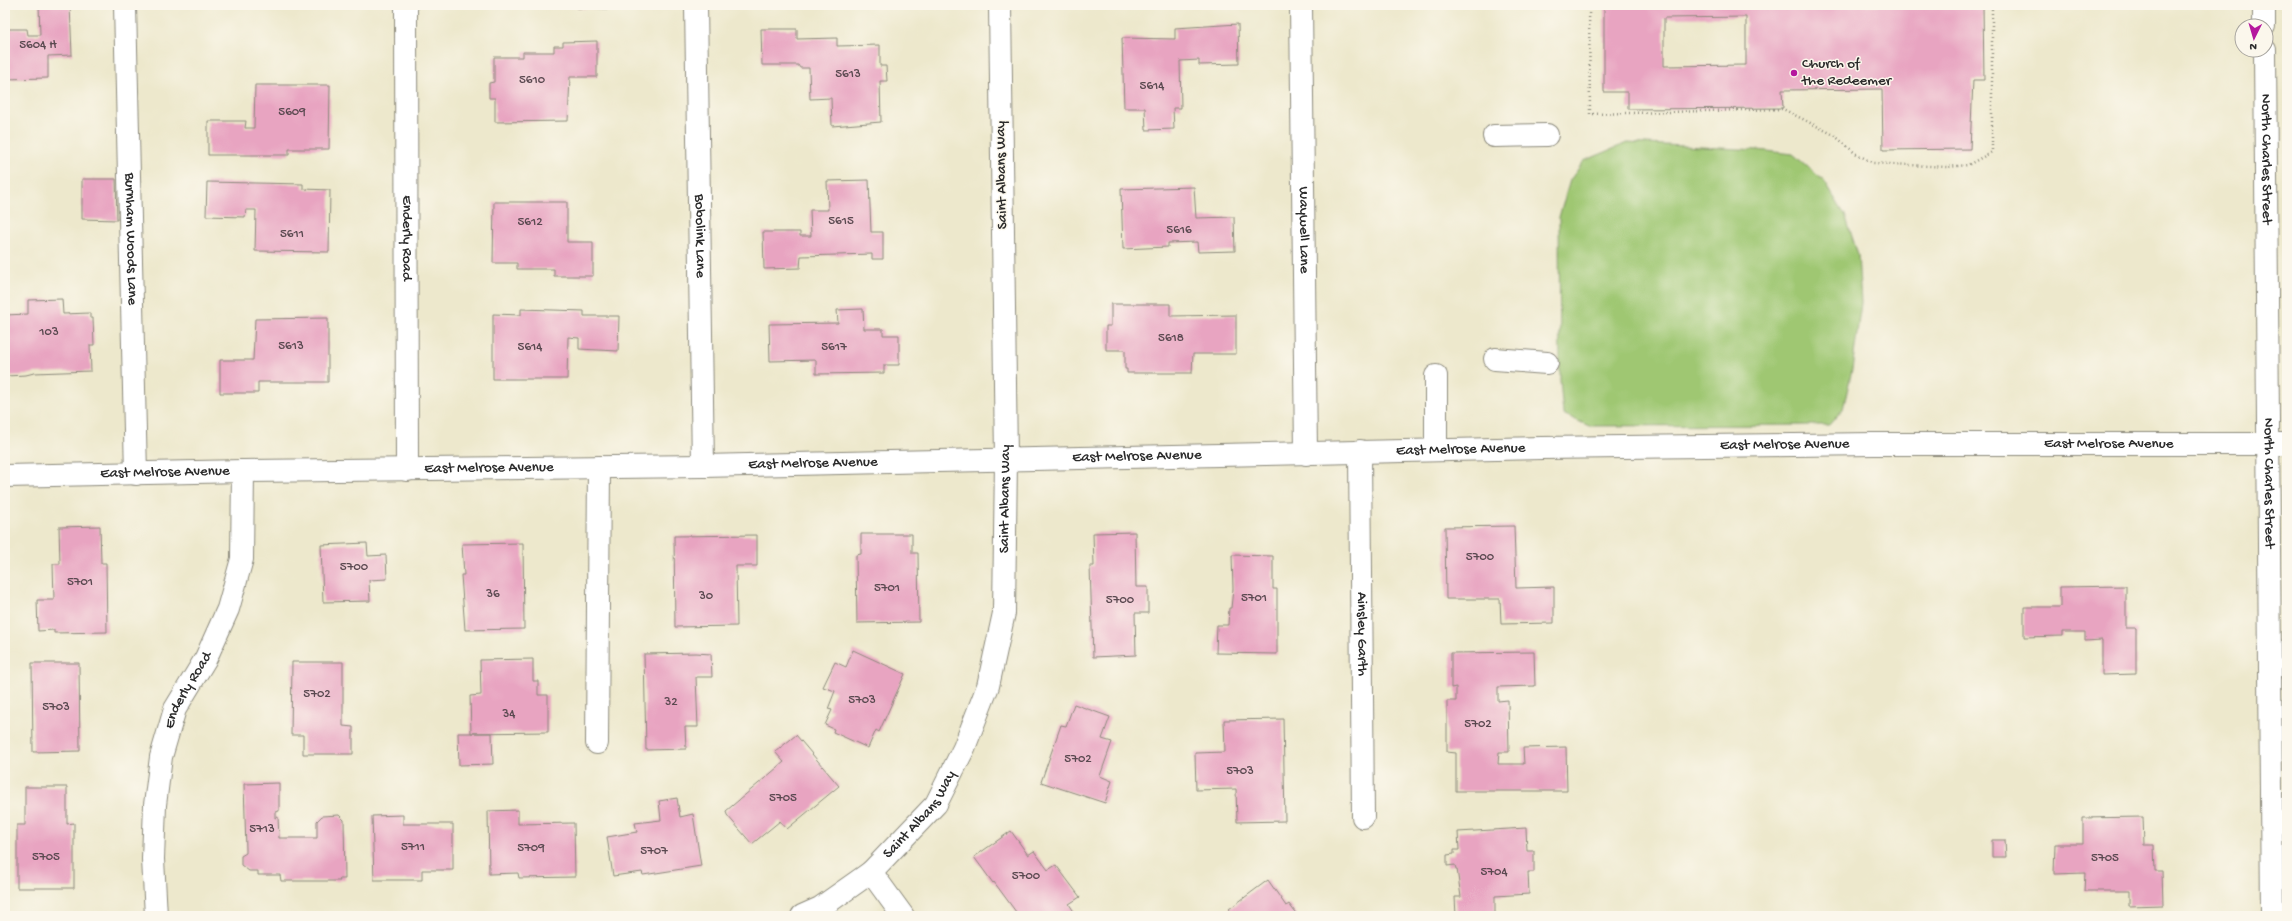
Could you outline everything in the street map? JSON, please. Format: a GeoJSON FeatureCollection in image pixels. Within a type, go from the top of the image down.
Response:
{"type":"FeatureCollection","features":[{"type":"Feature","properties":{"kind":"street","name":"Burnham Woods Lane"},"geometry":{"type":"LineString","coordinates":[[126,5],[136,474]]}},
{"type":"Feature","properties":{"kind":"street","name":"Enderly Road"},"geometry":{"type":"LineString","coordinates":[[406,5],[407,470]]}},
{"type":"Feature","properties":{"kind":"street","name":"Bobolink Lane"},"geometry":{"type":"LineString","coordinates":[[696,5],[703,466]]}},
{"type":"Feature","properties":{"kind":"street","name":"Saint Albans Way"},"geometry":{"type":"LineString","coordinates":[[802,916],[820,908],[871,872],[936,804],[964,748],[988,686],[1004,613],[1006,459],[1000,5]]}},
{"type":"Feature","properties":{"kind":"street","name":"Waywell Lane"},"geometry":{"type":"LineString","coordinates":[[1301,5],[1306,454]]}},
{"type":"Feature","properties":{"kind":"street"},"geometry":{"type":"LineString","coordinates":[[2264,5],[2264,18]]}},
{"type":"Feature","properties":{"kind":"street","name":"North Charles Street"},"geometry":{"type":"LineString","coordinates":[[2265,58],[2278,444],[2272,916]]}},
{"type":"Feature","properties":{"kind":"street"},"geometry":{"type":"LineString","coordinates":[[1494,136],[1547,135]]}},
{"type":"Feature","properties":{"kind":"street"},"geometry":{"type":"LineString","coordinates":[[1496,359],[1547,363]]}},
{"type":"Feature","properties":{"kind":"street"},"geometry":{"type":"LineString","coordinates":[[1436,376],[1436,450]]}},
{"type":"Feature","properties":{"kind":"street","name":"East Melrose Avenue"},"geometry":{"type":"LineString","coordinates":[[5,476],[243,471],[703,466],[1436,450],[1874,444],[2278,444]]}},
{"type":"Feature","properties":{"kind":"street","name":"Ainsley Garth"},"geometry":{"type":"LineString","coordinates":[[1360,452],[1363,817]]}},
{"type":"Feature","properties":{"kind":"street"},"geometry":{"type":"LineString","coordinates":[[597,743],[599,467]]}},
{"type":"Feature","properties":{"kind":"street","name":"Enderly Road"},"geometry":{"type":"LineString","coordinates":[[156,916],[153,859],[155,805],[161,757],[175,709],[206,658],[228,609],[242,559],[243,471]]}},
{"type":"Feature","properties":{"kind":"street"},"geometry":{"type":"LineString","coordinates":[[871,872],[902,916]]}},
{"type":"Feature","properties":{"kind":"path"},"geometry":{"type":"LineString","coordinates":[[1589,5],[1590,114],[1783,109],[1834,135],[1854,153],[1873,163],[1947,167],[1968,165],[1992,152],[1992,5]]}},
{"type":"Feature","properties":{"kind":"green space"},"geometry":{"type":"Polygon","coordinates":[[[1627,143],[1758,150],[1793,154],[1824,181],[1845,215],[1858,255],[1861,303],[1852,370],[1843,409],[1829,425],[1589,426],[1563,414],[1560,380],[1559,217],[1570,180],[1584,161],[1627,143]]]}},
{"type":"Feature","properties":{"kind":"building"},"geometry":{"type":"Polygon","coordinates":[[[39,5],[70,5],[72,55],[48,56],[48,78],[5,79],[5,29],[27,29],[28,35],[40,35],[39,5]]]}},
{"type":"Feature","properties":{"kind":"building"},"geometry":{"type":"Polygon","coordinates":[[[577,5],[613,5],[613,9],[577,8],[577,5]]]}},
{"type":"Feature","properties":{"kind":"building","name":"Church of the Redeemer"},"geometry":{"type":"Polygon","coordinates":[[[1604,5],[1983,5],[1984,80],[1973,80],[1970,149],[1883,150],[1882,89],[1782,90],[1783,108],[1628,109],[1628,92],[1604,92],[1604,5]],[[1746,17],[1664,18],[1664,66],[1746,65],[1746,17]]]}},
{"type":"Feature","properties":{"kind":"building"},"geometry":{"type":"Polygon","coordinates":[[[1238,24],[1239,64],[1199,65],[1199,60],[1180,61],[1181,108],[1173,108],[1174,129],[1146,130],[1145,108],[1124,108],[1122,38],[1175,39],[1175,28],[1238,24]]]}},
{"type":"Feature","properties":{"kind":"building"},"geometry":{"type":"Polygon","coordinates":[[[761,29],[797,29],[797,39],[837,38],[837,46],[880,45],[880,66],[886,66],[887,81],[880,81],[881,122],[832,126],[831,98],[810,99],[809,68],[800,68],[798,65],[762,65],[761,29]]]}},
{"type":"Feature","properties":{"kind":"building"},"geometry":{"type":"Polygon","coordinates":[[[597,41],[597,77],[570,77],[568,121],[495,122],[495,98],[489,98],[489,83],[494,82],[494,57],[523,57],[523,52],[554,52],[554,46],[563,46],[563,42],[597,41]]]}},
{"type":"Feature","properties":{"kind":"building"},"geometry":{"type":"Polygon","coordinates":[[[255,85],[330,85],[329,149],[289,149],[289,155],[208,155],[208,121],[246,121],[245,128],[254,128],[255,85]]]}},
{"type":"Feature","properties":{"kind":"building"},"geometry":{"type":"Polygon","coordinates":[[[82,179],[116,179],[117,220],[82,219],[82,179]]]}},
{"type":"Feature","properties":{"kind":"building"},"geometry":{"type":"Polygon","coordinates":[[[869,180],[871,232],[883,232],[883,259],[872,259],[872,254],[801,256],[800,268],[764,269],[763,232],[800,232],[800,236],[811,236],[810,210],[828,210],[827,181],[869,180]]]}},
{"type":"Feature","properties":{"kind":"building"},"geometry":{"type":"Polygon","coordinates":[[[207,182],[303,184],[303,189],[330,190],[329,252],[255,251],[256,210],[246,210],[245,217],[206,216],[207,182]]]}},
{"type":"Feature","properties":{"kind":"building"},"geometry":{"type":"Polygon","coordinates":[[[1194,187],[1196,218],[1234,217],[1235,251],[1198,252],[1197,242],[1168,243],[1168,247],[1123,249],[1121,189],[1194,187]]]}},
{"type":"Feature","properties":{"kind":"building"},"geometry":{"type":"Polygon","coordinates":[[[494,202],[567,202],[567,242],[593,242],[593,276],[554,276],[554,269],[517,269],[517,263],[493,263],[494,202]]]}},
{"type":"Feature","properties":{"kind":"building"},"geometry":{"type":"Polygon","coordinates":[[[62,299],[63,314],[90,313],[90,318],[93,318],[94,345],[90,345],[91,371],[34,373],[5,376],[5,315],[28,314],[28,300],[62,299]]]}},
{"type":"Feature","properties":{"kind":"building"},"geometry":{"type":"Polygon","coordinates":[[[1111,304],[1170,304],[1170,316],[1236,315],[1236,354],[1193,354],[1192,373],[1127,373],[1127,369],[1125,369],[1125,350],[1106,350],[1106,326],[1111,326],[1111,304]]]}},
{"type":"Feature","properties":{"kind":"building"},"geometry":{"type":"Polygon","coordinates":[[[521,309],[584,311],[584,316],[619,316],[618,351],[579,349],[579,338],[568,337],[567,379],[493,379],[493,314],[521,315],[521,309]]]}},
{"type":"Feature","properties":{"kind":"building"},"geometry":{"type":"Polygon","coordinates":[[[863,309],[864,329],[883,329],[883,335],[899,335],[899,365],[884,365],[884,373],[816,374],[816,360],[770,361],[769,324],[838,323],[837,310],[863,309]]]}},
{"type":"Feature","properties":{"kind":"building"},"geometry":{"type":"Polygon","coordinates":[[[328,318],[328,382],[258,382],[258,393],[220,393],[220,360],[253,360],[255,319],[328,318]]]}},
{"type":"Feature","properties":{"kind":"building"},"geometry":{"type":"Polygon","coordinates":[[[100,526],[101,563],[106,563],[107,632],[54,633],[54,630],[38,631],[37,600],[54,600],[53,564],[60,564],[59,527],[100,526]]]}},
{"type":"Feature","properties":{"kind":"building"},"geometry":{"type":"Polygon","coordinates":[[[1514,526],[1516,588],[1554,587],[1554,623],[1501,624],[1500,599],[1446,599],[1445,527],[1514,526]]]}},
{"type":"Feature","properties":{"kind":"building"},"geometry":{"type":"Polygon","coordinates":[[[1135,532],[1136,587],[1148,587],[1148,613],[1135,613],[1136,655],[1093,657],[1090,566],[1094,566],[1093,533],[1135,532]]]}},
{"type":"Feature","properties":{"kind":"building"},"geometry":{"type":"Polygon","coordinates":[[[861,534],[912,534],[912,553],[918,553],[919,622],[857,623],[856,555],[861,554],[861,534]]]}},
{"type":"Feature","properties":{"kind":"building"},"geometry":{"type":"Polygon","coordinates":[[[757,535],[757,566],[736,566],[737,626],[675,627],[674,536],[757,535]]]}},
{"type":"Feature","properties":{"kind":"building"},"geometry":{"type":"Polygon","coordinates":[[[367,543],[368,556],[386,555],[387,579],[369,580],[370,601],[323,602],[321,545],[367,543]]]}},
{"type":"Feature","properties":{"kind":"building"},"geometry":{"type":"Polygon","coordinates":[[[523,543],[524,629],[465,630],[461,575],[464,575],[462,544],[523,543]]]}},
{"type":"Feature","properties":{"kind":"building"},"geometry":{"type":"Polygon","coordinates":[[[1232,555],[1273,556],[1273,589],[1277,589],[1277,654],[1216,653],[1217,625],[1228,625],[1229,608],[1231,608],[1233,589],[1232,555]]]}},
{"type":"Feature","properties":{"kind":"building"},"geometry":{"type":"Polygon","coordinates":[[[2126,586],[2126,628],[2136,628],[2136,674],[2102,675],[2102,640],[2085,641],[2085,632],[2062,632],[2062,636],[2024,637],[2024,607],[2060,607],[2060,587],[2126,586]]]}},
{"type":"Feature","properties":{"kind":"building"},"geometry":{"type":"Polygon","coordinates":[[[853,650],[905,674],[879,732],[876,730],[868,748],[833,732],[834,729],[825,725],[832,710],[828,709],[835,691],[823,687],[835,662],[846,667],[853,650]]]}},
{"type":"Feature","properties":{"kind":"building"},"geometry":{"type":"Polygon","coordinates":[[[1534,652],[1535,686],[1498,687],[1498,701],[1508,700],[1509,752],[1499,752],[1498,764],[1524,764],[1523,748],[1566,747],[1567,791],[1456,791],[1456,753],[1447,752],[1447,701],[1456,701],[1456,687],[1451,688],[1451,653],[1534,652]]]}},
{"type":"Feature","properties":{"kind":"building"},"geometry":{"type":"Polygon","coordinates":[[[644,654],[711,654],[712,677],[696,677],[698,727],[685,727],[686,749],[646,750],[644,654]]]}},
{"type":"Feature","properties":{"kind":"building"},"geometry":{"type":"Polygon","coordinates":[[[533,659],[533,681],[538,681],[538,695],[548,695],[548,732],[471,733],[470,696],[481,695],[480,660],[533,659]]]}},
{"type":"Feature","properties":{"kind":"building"},"geometry":{"type":"Polygon","coordinates":[[[292,662],[343,662],[343,726],[353,727],[353,754],[303,754],[303,735],[291,735],[292,662]]]}},
{"type":"Feature","properties":{"kind":"building"},"geometry":{"type":"Polygon","coordinates":[[[32,663],[79,663],[80,751],[33,752],[32,663]]]}},
{"type":"Feature","properties":{"kind":"building"},"geometry":{"type":"Polygon","coordinates":[[[1074,704],[1110,717],[1102,739],[1112,742],[1100,776],[1112,781],[1105,803],[1041,782],[1061,725],[1066,726],[1074,704]]]}},
{"type":"Feature","properties":{"kind":"building"},"geometry":{"type":"Polygon","coordinates":[[[1283,719],[1285,821],[1237,822],[1236,789],[1196,790],[1195,753],[1225,752],[1224,720],[1283,719]]]}},
{"type":"Feature","properties":{"kind":"building"},"geometry":{"type":"Polygon","coordinates":[[[458,733],[492,733],[493,764],[459,765],[458,733]]]}},
{"type":"Feature","properties":{"kind":"building"},"geometry":{"type":"Polygon","coordinates":[[[796,735],[839,786],[787,829],[780,821],[752,844],[727,815],[726,811],[784,762],[775,752],[796,735]]]}},
{"type":"Feature","properties":{"kind":"building"},"geometry":{"type":"Polygon","coordinates":[[[279,783],[279,811],[275,812],[275,818],[278,817],[279,838],[317,838],[317,821],[322,816],[339,815],[344,820],[345,879],[339,879],[340,881],[281,881],[280,875],[258,875],[258,871],[249,871],[241,865],[241,856],[246,853],[244,784],[279,783]]]}},
{"type":"Feature","properties":{"kind":"building"},"geometry":{"type":"Polygon","coordinates":[[[25,787],[67,787],[67,824],[74,823],[74,888],[17,888],[17,825],[25,825],[25,787]]]}},
{"type":"Feature","properties":{"kind":"building"},"geometry":{"type":"Polygon","coordinates":[[[677,798],[680,817],[693,814],[701,866],[643,875],[642,872],[613,876],[607,837],[637,832],[635,823],[661,820],[659,801],[677,798]]]}},
{"type":"Feature","properties":{"kind":"building"},"geometry":{"type":"Polygon","coordinates":[[[518,810],[518,824],[574,823],[575,877],[519,878],[518,873],[489,874],[488,811],[518,810]]]}},
{"type":"Feature","properties":{"kind":"building"},"geometry":{"type":"Polygon","coordinates":[[[403,815],[403,824],[453,824],[453,870],[422,870],[422,880],[374,880],[372,816],[403,815]]]}},
{"type":"Feature","properties":{"kind":"building"},"geometry":{"type":"Polygon","coordinates":[[[2143,817],[2144,845],[2154,845],[2155,871],[2162,871],[2163,905],[2129,906],[2129,891],[2084,891],[2085,873],[2054,874],[2055,844],[2083,844],[2083,818],[2143,817]]]}},
{"type":"Feature","properties":{"kind":"building"},"geometry":{"type":"Polygon","coordinates":[[[1526,828],[1527,851],[1534,851],[1534,872],[1528,872],[1529,894],[1495,896],[1495,916],[1456,916],[1455,897],[1461,897],[1457,869],[1455,865],[1447,866],[1447,855],[1454,854],[1454,850],[1459,850],[1458,832],[1526,828]]]}},
{"type":"Feature","properties":{"kind":"building"},"geometry":{"type":"Polygon","coordinates":[[[1011,831],[1028,855],[1034,851],[1048,870],[1056,865],[1080,897],[1069,904],[1075,913],[1071,916],[1019,916],[974,857],[1011,831]]]}},
{"type":"Feature","properties":{"kind":"building"},"geometry":{"type":"Polygon","coordinates":[[[1992,840],[2005,840],[2006,857],[1992,857],[1992,840]]]}},
{"type":"Feature","properties":{"kind":"building"},"geometry":{"type":"Polygon","coordinates":[[[1268,880],[1286,906],[1289,904],[1298,916],[1234,916],[1229,909],[1268,880]]]}},
{"type":"Feature","properties":{"kind":"place","name":"Church of the Redeemer"},"geometry":{"type":"Point","coordinates":[1794,73]}}]}
